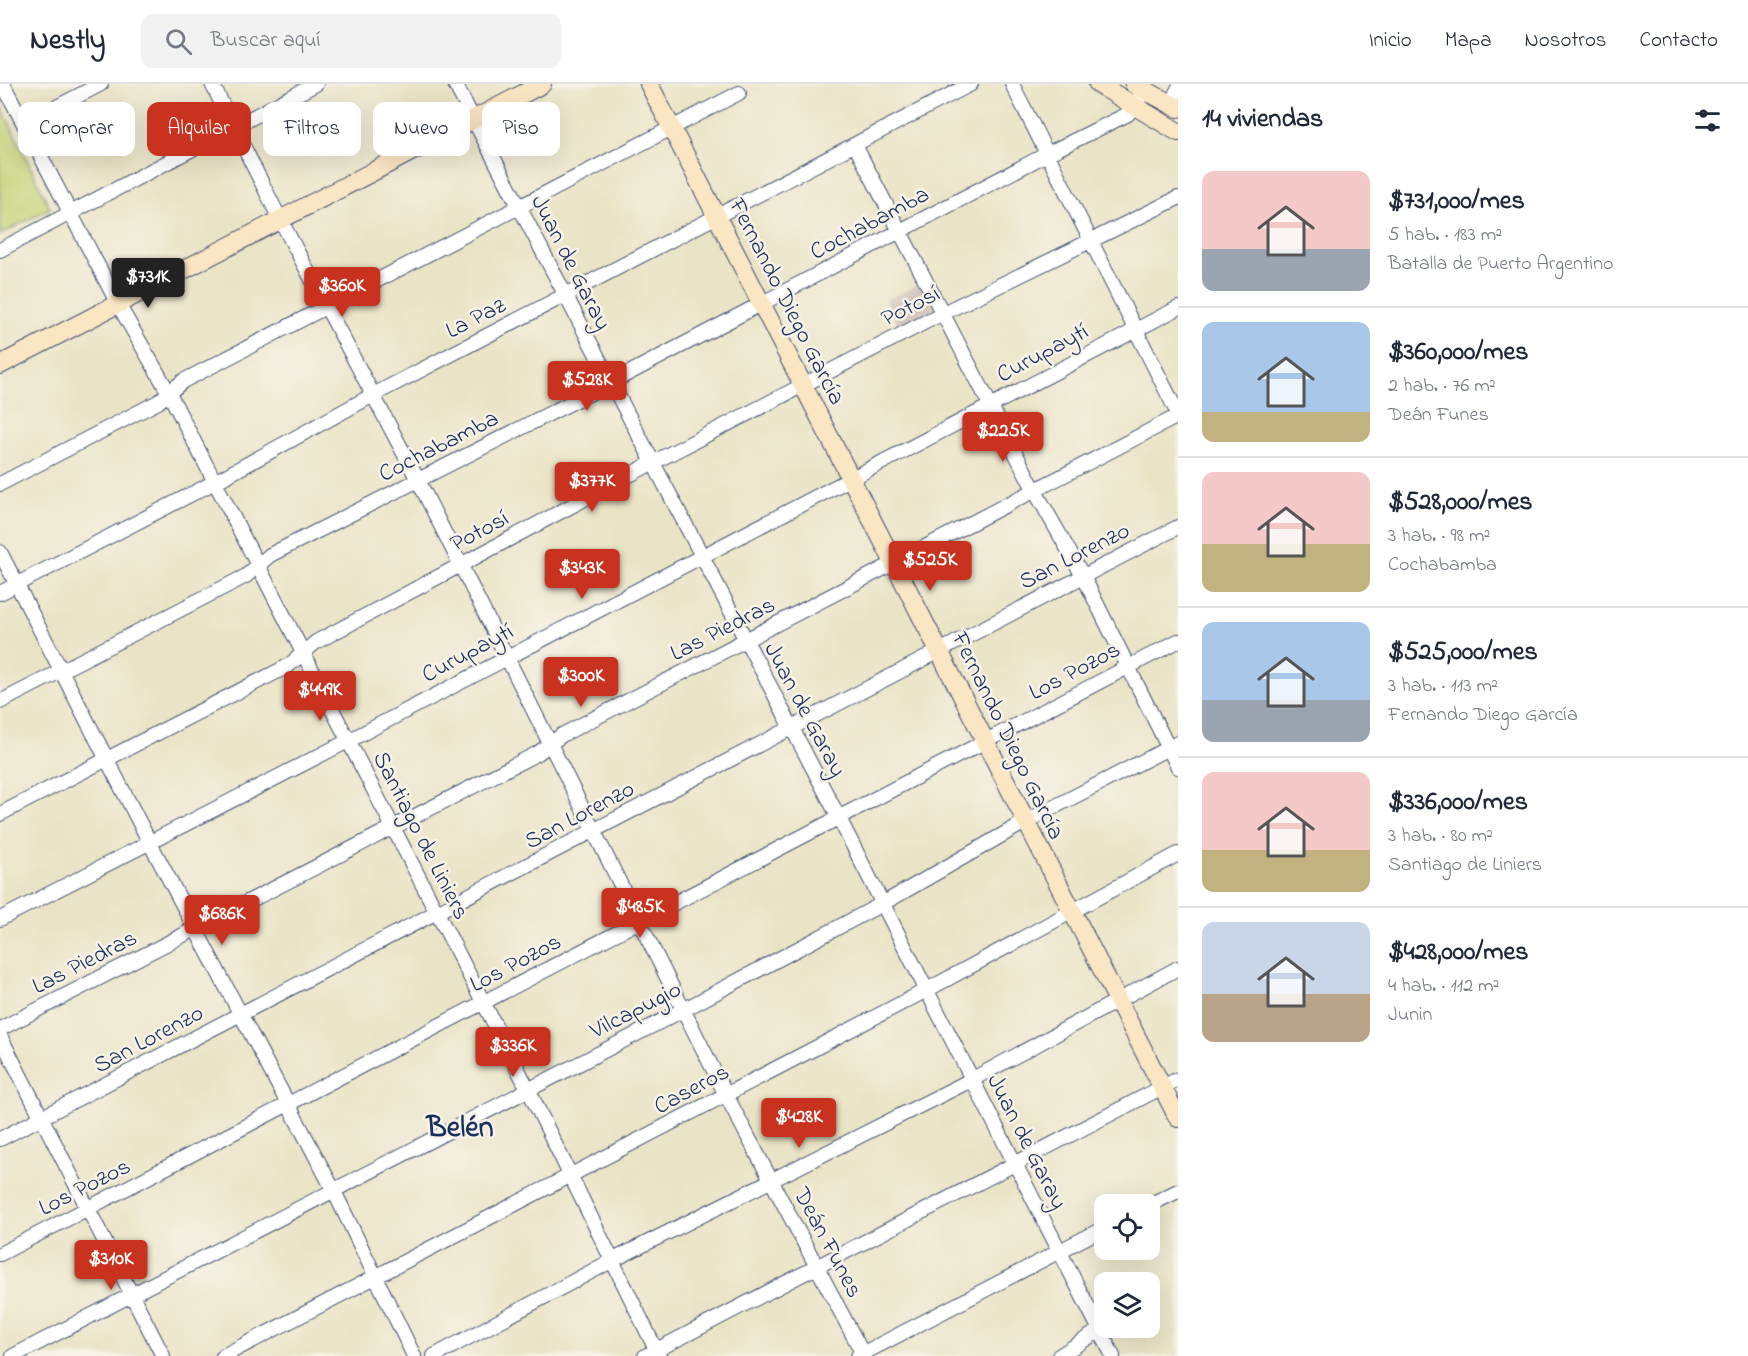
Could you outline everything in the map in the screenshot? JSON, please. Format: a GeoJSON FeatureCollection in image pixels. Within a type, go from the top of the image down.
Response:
{"type":"FeatureCollection","features":[{"type":"Feature","properties":{"kind":"main road"},"geometry":{"type":"LineString","coordinates":[[0,365],[542,84]]}},
{"type":"Feature","properties":{"kind":"main road","name":"Fernando Diego García"},"geometry":{"type":"LineString","coordinates":[[650,84],[894,564],[940,649],[1070,911],[1178,1118]]}},
{"type":"Feature","properties":{"kind":"main road"},"geometry":{"type":"LineString","coordinates":[[1098,84],[1134,108],[1178,132]]}},
{"type":"Feature","properties":{"kind":"main road"},"geometry":{"type":"LineString","coordinates":[[1139,87],[1176,100]]}},
{"type":"Feature","properties":{"kind":"street","name":"Santiago de Liniers"},"geometry":{"type":"LineString","coordinates":[[3,84],[18,113]]}},
{"type":"Feature","properties":{"kind":"street"},"geometry":{"type":"LineString","coordinates":[[66,102],[101,84]]}},
{"type":"Feature","properties":{"kind":"street","name":"Deán Funes"},"geometry":{"type":"LineString","coordinates":[[212,84],[221,102]]}},
{"type":"Feature","properties":{"kind":"street"},"geometry":{"type":"LineString","coordinates":[[251,118],[316,84]]}},
{"type":"Feature","properties":{"kind":"street","name":"Juan de Garay"},"geometry":{"type":"LineString","coordinates":[[455,84],[564,297],[838,818],[1094,1319]]}},
{"type":"Feature","properties":{"kind":"street","name":"La Paz"},"geometry":{"type":"LineString","coordinates":[[0,593],[213,483],[373,395],[971,84]]}},
{"type":"Feature","properties":{"kind":"street"},"geometry":{"type":"LineString","coordinates":[[1012,84],[1178,415]]}},
{"type":"Feature","properties":{"kind":"street","name":"Cochabamba"},"geometry":{"type":"LineString","coordinates":[[0,702],[258,567],[270,555],[610,383],[1047,154],[1128,114],[1134,108],[1139,87]]}},
{"type":"Feature","properties":{"kind":"street"},"geometry":{"type":"LineString","coordinates":[[0,484],[158,402],[183,381],[740,93]]}},
{"type":"Feature","properties":{"kind":"street"},"geometry":{"type":"LineString","coordinates":[[855,145],[1035,491],[1083,576],[1128,667],[1173,746],[1178,766]]}},
{"type":"Feature","properties":{"kind":"street","name":"Santiago de Liniers"},"geometry":{"type":"LineString","coordinates":[[41,156],[118,304],[169,393],[213,483],[528,1089],[612,1260],[653,1354]]}},
{"type":"Feature","properties":{"kind":"street"},"geometry":{"type":"LineString","coordinates":[[0,250],[179,156]]}},
{"type":"Feature","properties":{"kind":"street","name":"Deán Funes"},"geometry":{"type":"LineString","coordinates":[[248,156],[418,480],[638,923],[862,1355]]}},
{"type":"Feature","properties":{"kind":"street","name":"Potosí"},"geometry":{"type":"LineString","coordinates":[[0,814],[288,666],[316,642],[652,463],[943,313],[1178,198]]}},
{"type":"Feature","properties":{"kind":"street","name":"Curupaytí"},"geometry":{"type":"LineString","coordinates":[[0,919],[348,741],[990,404],[1178,308]]}},
{"type":"Feature","properties":{"kind":"street","name":"Las Piedras"},"geometry":{"type":"LineString","coordinates":[[0,1029],[538,753],[549,744],[1178,415]]}},
{"type":"Feature","properties":{"kind":"street","name":"San Lorenzo"},"geometry":{"type":"LineString","coordinates":[[0,1140],[1178,527]]}},
{"type":"Feature","properties":{"kind":"street"},"geometry":{"type":"LineString","coordinates":[[0,552],[63,670],[150,843],[333,1189],[414,1356]]}},
{"type":"Feature","properties":{"kind":"street","name":"Los Pozos"},"geometry":{"type":"LineString","coordinates":[[0,1254],[1178,641]]}},
{"type":"Feature","properties":{"kind":"street","name":"Vilcapugio"},"geometry":{"type":"LineString","coordinates":[[13,1356],[683,1010],[882,904],[1025,822],[1173,746]]}},
{"type":"Feature","properties":{"kind":"street","name":"Caseros"},"geometry":{"type":"LineString","coordinates":[[223,1356],[925,991],[1178,854]]}},
{"type":"Feature","properties":{"kind":"street"},"geometry":{"type":"LineString","coordinates":[[434,1356],[612,1260],[971,1080],[1178,968]]}},
{"type":"Feature","properties":{"kind":"street"},"geometry":{"type":"LineString","coordinates":[[0,1036],[87,1210],[164,1356]]}},
{"type":"Feature","properties":{"kind":"street"},"geometry":{"type":"LineString","coordinates":[[653,1354],[816,1266],[1178,1079]]}},
{"type":"Feature","properties":{"kind":"street"},"geometry":{"type":"LineString","coordinates":[[1160,1200],[1178,1191]]}},
{"type":"Feature","properties":{"kind":"street"},"geometry":{"type":"LineString","coordinates":[[862,1355],[1094,1233]]}},
{"type":"Feature","properties":{"kind":"street"},"geometry":{"type":"LineString","coordinates":[[1059,1356],[1094,1334]]}},
{"type":"Feature","properties":{"kind":"street","name":"Juan de Garay"},"geometry":{"type":"LineString","coordinates":[[1104,1338],[1113,1356]]}},
{"type":"Feature","properties":{"kind":"shaded area"},"geometry":{"type":"Polygon","coordinates":[[[923,283],[937,311],[901,329],[886,300],[923,283]]]}},
{"type":"Feature","properties":{"kind":"green space"},"geometry":{"type":"Polygon","coordinates":[[[0,104],[18,141],[18,156],[25,156],[50,208],[0,235],[0,104]]]}},
{"type":"Feature","properties":{"kind":"district","name":"Belén"},"geometry":{"type":"Point","coordinates":[460,1126]}}]}
